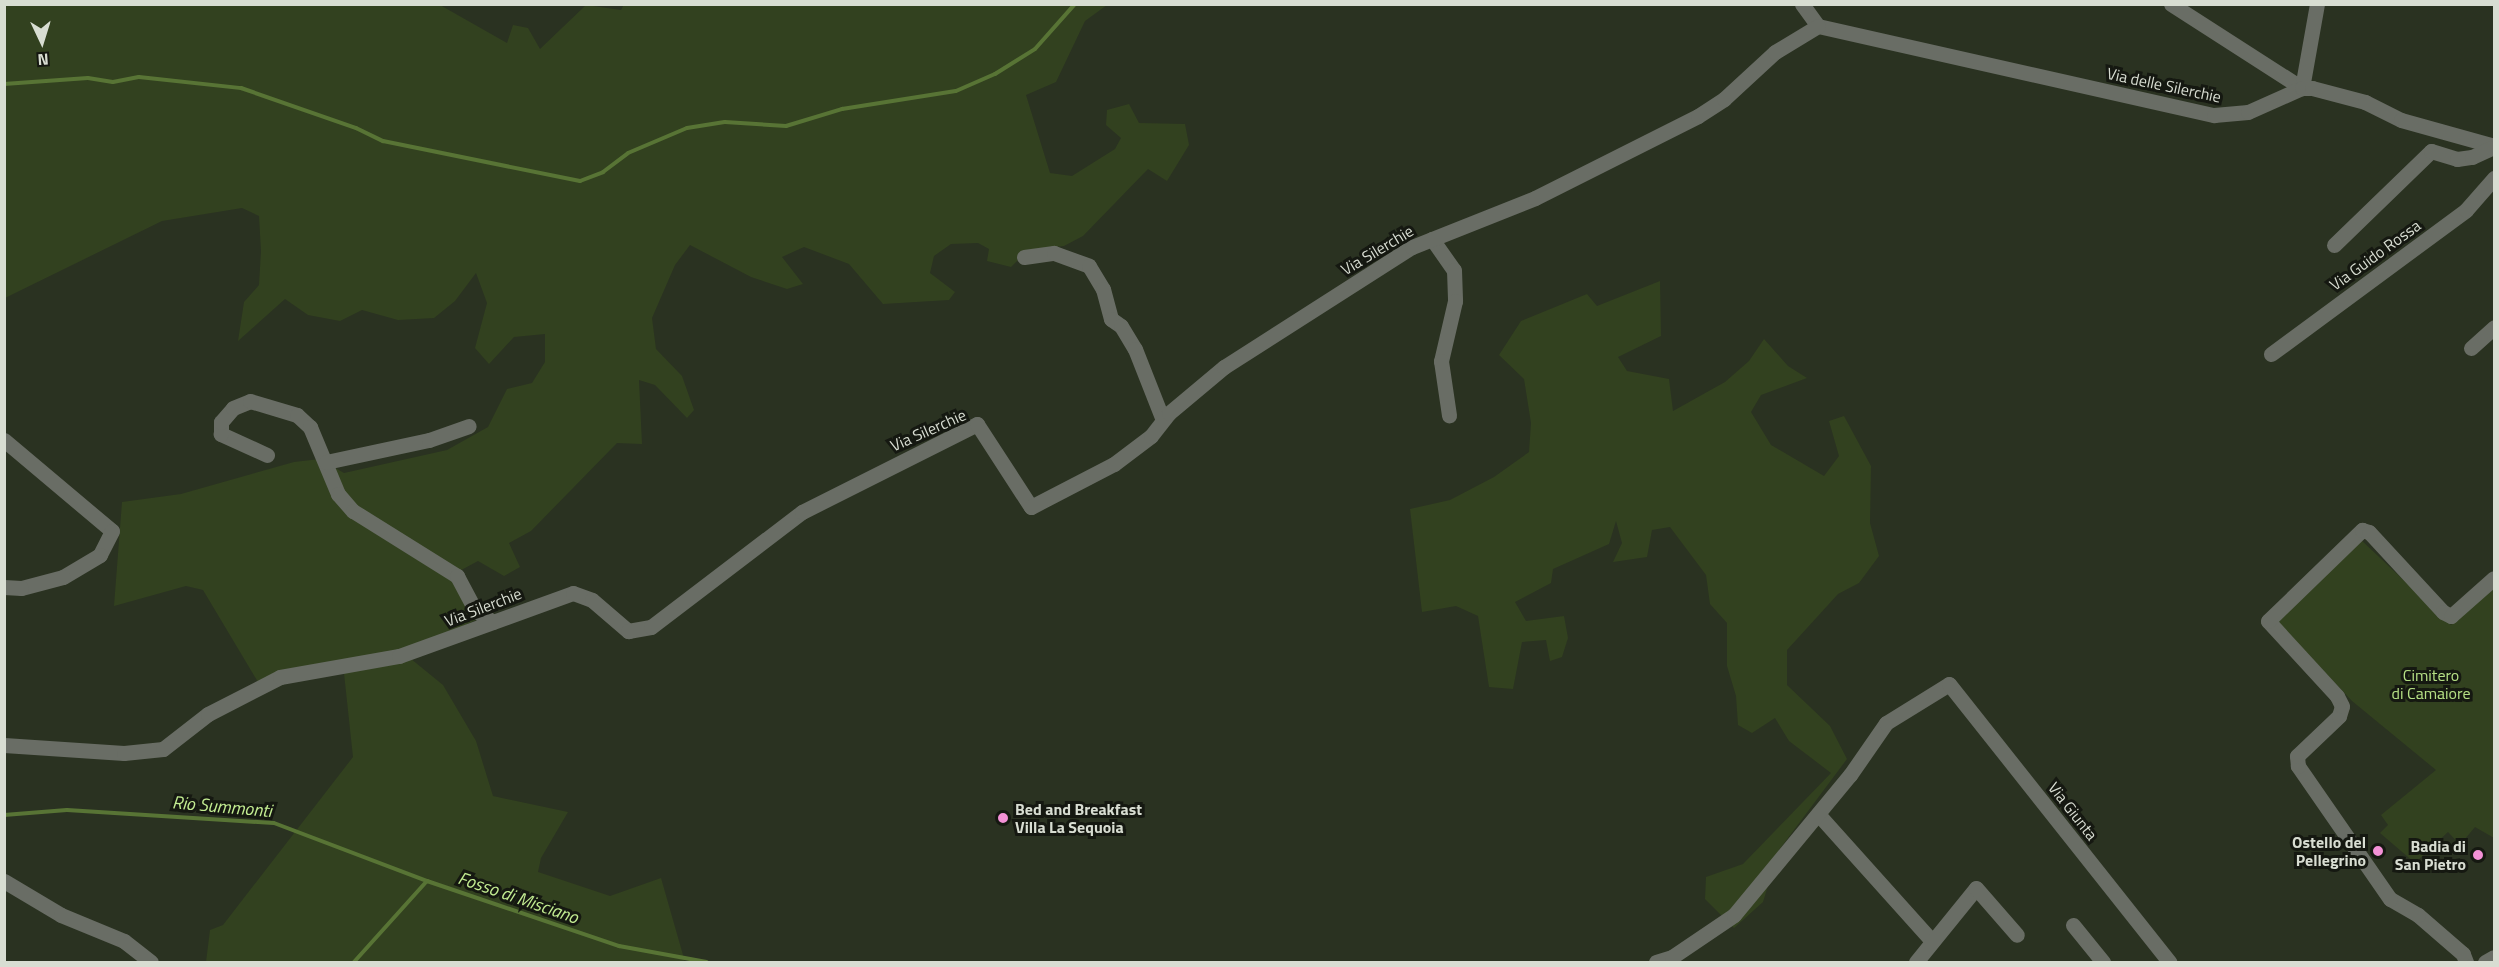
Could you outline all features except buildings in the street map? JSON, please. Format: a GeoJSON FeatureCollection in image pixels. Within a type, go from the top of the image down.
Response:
{"type":"FeatureCollection","features":[{"type":"Feature","properties":{"kind":"street"},"geometry":{"type":"LineString","coordinates":[[1803,4],[1818,26]]}},
{"type":"Feature","properties":{"kind":"street"},"geometry":{"type":"LineString","coordinates":[[2171,4],[2302,88],[2365,102],[2401,120],[2493,147]]}},
{"type":"Feature","properties":{"kind":"street"},"geometry":{"type":"LineString","coordinates":[[2302,88],[2317,4]]}},
{"type":"Feature","properties":{"kind":"street","name":"Via delle Silerchie"},"geometry":{"type":"LineString","coordinates":[[1818,26],[2214,116],[2248,112],[2302,88]]}},
{"type":"Feature","properties":{"kind":"street","name":"Via Silerchie"},"geometry":{"type":"LineString","coordinates":[[4,745],[124,753],[164,749],[208,714],[280,677],[399,656],[573,593],[592,600],[628,631],[651,627],[802,512],[977,424],[1031,507],[1114,464],[1151,436],[1163,420],[1249,350],[1412,247],[1535,198],[1698,116],[1724,99],[1775,51],[1818,26]]}},
{"type":"Feature","properties":{"kind":"street"},"geometry":{"type":"LineString","coordinates":[[2334,245],[2431,151],[2457,159],[2472,157],[2493,147]]}},
{"type":"Feature","properties":{"kind":"street","name":"Via Guido Rossa"},"geometry":{"type":"LineString","coordinates":[[2271,354],[2466,210],[2494,178]]}},
{"type":"Feature","properties":{"kind":"street"},"geometry":{"type":"LineString","coordinates":[[1432,239],[1454,270],[1455,301],[1441,361],[1449,415]]}},
{"type":"Feature","properties":{"kind":"street"},"geometry":{"type":"LineString","coordinates":[[1024,257],[1054,253],[1089,266],[1103,289],[1111,318],[1121,326],[1135,349],[1163,420]]}},
{"type":"Feature","properties":{"kind":"street"},"geometry":{"type":"LineString","coordinates":[[2471,348],[2494,327]]}},
{"type":"Feature","properties":{"kind":"street"},"geometry":{"type":"LineString","coordinates":[[267,455],[222,434],[221,422],[233,408],[250,401],[297,415],[310,428],[338,494],[352,511],[457,576],[477,611],[493,622]]}},
{"type":"Feature","properties":{"kind":"street"},"geometry":{"type":"LineString","coordinates":[[326,462],[438,438],[469,426]]}},
{"type":"Feature","properties":{"kind":"street"},"geometry":{"type":"LineString","coordinates":[[4,440],[112,531],[100,555],[63,577],[21,588],[4,587]]}},
{"type":"Feature","properties":{"kind":"street"},"geometry":{"type":"LineString","coordinates":[[2466,963],[2463,954],[2418,915],[2390,898],[2298,766],[2297,756],[2339,716],[2342,706],[2337,696],[2268,621],[2362,530],[2369,532],[2443,612],[2451,615],[2494,578]]}},
{"type":"Feature","properties":{"kind":"street","name":"Via Giunta"},"geometry":{"type":"LineString","coordinates":[[1818,814],[1886,723],[1949,684],[2169,963]]}},
{"type":"Feature","properties":{"kind":"street"},"geometry":{"type":"LineString","coordinates":[[1656,963],[1672,957],[1734,915],[1818,814],[1931,940]]}},
{"type":"Feature","properties":{"kind":"street"},"geometry":{"type":"LineString","coordinates":[[4,880],[62,915],[124,941],[151,963]]}},
{"type":"Feature","properties":{"kind":"street"},"geometry":{"type":"LineString","coordinates":[[1916,963],[1931,940],[1976,888],[2017,935]]}},
{"type":"Feature","properties":{"kind":"street"},"geometry":{"type":"LineString","coordinates":[[2073,925],[2103,963]]}},
{"type":"Feature","properties":{"kind":"street"},"geometry":{"type":"LineString","coordinates":[[2485,963],[2494,957]]}},
{"type":"Feature","properties":{"kind":"green space"},"geometry":{"type":"Polygon","coordinates":[[[624,4],[1180,5],[1107,5],[1085,21],[1056,82],[1026,95],[1050,173],[1072,176],[1115,149],[1121,138],[1106,125],[1107,110],[1129,104],[1139,123],[1185,124],[1189,145],[1167,181],[1148,169],[1083,236],[1064,246],[1028,250],[1011,267],[987,261],[989,249],[978,243],[951,244],[934,256],[930,273],[955,292],[949,300],[883,304],[849,264],[804,247],[782,257],[803,284],[787,289],[751,277],[690,245],[675,265],[652,318],[656,349],[682,376],[694,410],[687,418],[655,385],[639,380],[642,444],[617,443],[531,531],[509,543],[520,567],[504,576],[478,561],[452,575],[476,620],[405,654],[443,685],[476,741],[493,796],[568,812],[541,858],[538,872],[610,896],[661,878],[685,962],[206,962],[210,930],[223,925],[353,757],[343,664],[258,682],[203,590],[186,586],[114,606],[122,502],[181,494],[294,462],[320,459],[344,473],[447,450],[488,427],[507,389],[532,383],[545,362],[545,334],[514,337],[489,364],[475,348],[487,303],[476,273],[455,301],[434,318],[398,320],[362,310],[340,321],[308,315],[285,299],[238,341],[244,302],[259,285],[261,251],[259,216],[242,208],[162,221],[5,298],[5,5],[440,5],[507,43],[513,25],[528,28],[540,49],[586,5],[621,10],[624,4]]]}},
{"type":"Feature","properties":{"kind":"green space"},"geometry":{"type":"Polygon","coordinates":[[[1660,281],[1661,336],[1618,357],[1627,371],[1669,379],[1673,411],[1725,382],[1749,361],[1764,339],[1788,366],[1807,378],[1761,395],[1751,412],[1771,445],[1824,476],[1839,456],[1829,421],[1844,416],[1871,466],[1870,523],[1879,556],[1859,583],[1838,594],[1787,650],[1787,685],[1830,726],[1847,759],[1779,850],[1763,902],[1734,928],[1705,899],[1706,877],[1743,864],[1831,773],[1789,741],[1775,718],[1752,733],[1738,725],[1736,696],[1727,666],[1727,623],[1710,604],[1706,575],[1670,527],[1652,530],[1647,557],[1613,562],[1622,543],[1616,521],[1609,544],[1553,569],[1551,583],[1515,602],[1526,621],[1564,616],[1568,638],[1562,657],[1550,661],[1546,640],[1522,642],[1513,689],[1489,687],[1478,616],[1456,606],[1422,612],[1410,509],[1450,500],[1494,477],[1529,452],[1531,423],[1524,379],[1499,355],[1521,321],[1587,294],[1597,306],[1660,281]]]}},
{"type":"Feature","properties":{"kind":"green space","name":"Cimitero di Camaiore"},"geometry":{"type":"Polygon","coordinates":[[[2359,538],[2451,625],[2494,584],[2494,838],[2475,827],[2460,845],[2448,832],[2415,863],[2380,833],[2388,825],[2381,815],[2436,770],[2352,701],[2274,618],[2359,538]]]}},
{"type":"Feature","properties":{"kind":"waterway"},"geometry":{"type":"LineString","coordinates":[[4,84],[88,78],[113,82],[139,77],[241,88],[356,128],[383,141],[580,181],[603,172],[628,153],[687,128],[725,122],[786,126],[842,109],[956,91],[995,74],[1035,49],[1075,4]]}},
{"type":"Feature","properties":{"kind":"waterway","name":"Rio Summonti"},"geometry":{"type":"LineString","coordinates":[[4,815],[67,810],[274,823],[427,881]]}},
{"type":"Feature","properties":{"kind":"waterway","name":"Fosso di Misciano"},"geometry":{"type":"LineString","coordinates":[[354,962],[427,881],[619,946],[707,962]]}},
{"type":"Feature","properties":{"kind":"place","name":"Bed and Breakfast Villa La Sequoia"},"geometry":{"type":"Point","coordinates":[1003,818]}},
{"type":"Feature","properties":{"kind":"place","name":"Ostello del Pellegrino"},"geometry":{"type":"Point","coordinates":[2378,851]}},
{"type":"Feature","properties":{"kind":"place","name":"Badia di San Pietro"},"geometry":{"type":"Point","coordinates":[2478,855]}}]}
